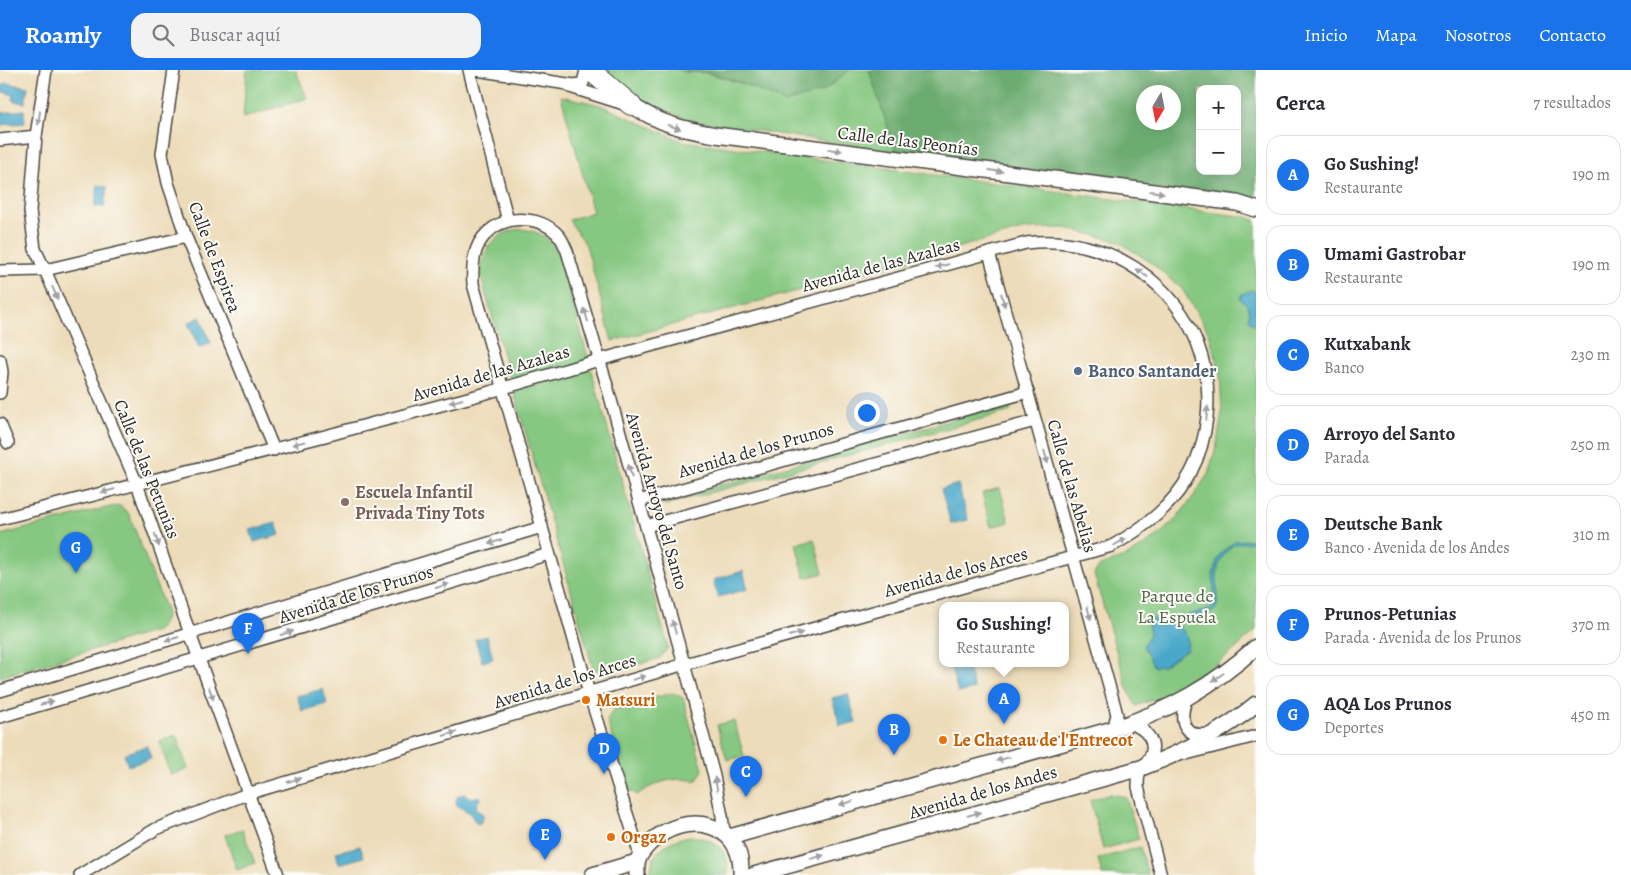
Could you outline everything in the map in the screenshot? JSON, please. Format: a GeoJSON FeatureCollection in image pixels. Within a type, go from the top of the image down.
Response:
{"type":"FeatureCollection","features":[{"type":"Feature","properties":{"kind":"highway"},"geometry":{"type":"LineString","coordinates":[[588,70],[631,105]]}},
{"type":"Feature","properties":{"kind":"main road","name":"Calle de las Peonías"},"geometry":{"type":"LineString","coordinates":[[631,105],[680,129],[716,135],[1237,203],[1256,209]]}},
{"type":"Feature","properties":{"kind":"main road","name":"Avenida de los Andes"},"geometry":{"type":"LineString","coordinates":[[727,835],[1130,723],[1187,698],[1236,665],[1256,646]]}},
{"type":"Feature","properties":{"kind":"main road","name":"Avenida de los Andes"},"geometry":{"type":"LineString","coordinates":[[754,875],[1141,768],[1172,756],[1218,731],[1256,704]]}},
{"type":"Feature","properties":{"kind":"main road"},"geometry":{"type":"LineString","coordinates":[[593,875],[638,864],[654,839],[669,829],[686,825],[699,825],[709,826],[727,835],[739,854],[741,875]]}},
{"type":"Feature","properties":{"kind":"street","name":"Calle de las Petunias"},"geometry":{"type":"LineString","coordinates":[[46,70],[36,136],[30,212],[35,249],[46,270],[137,484],[278,875]]}},
{"type":"Feature","properties":{"kind":"street","name":"Calle de Espirea"},"geometry":{"type":"LineString","coordinates":[[174,70],[162,154],[168,183],[186,238],[274,450]]}},
{"type":"Feature","properties":{"kind":"street"},"geometry":{"type":"LineString","coordinates":[[469,70],[508,221],[487,233],[476,251],[472,267],[473,284],[638,864]]}},
{"type":"Feature","properties":{"kind":"street","name":"Calle de las Peonías"},"geometry":{"type":"LineString","coordinates":[[476,70],[579,85],[585,79],[588,70]]}},
{"type":"Feature","properties":{"kind":"street","name":"Calle de las Peonías"},"geometry":{"type":"LineString","coordinates":[[562,84],[631,105]]}},
{"type":"Feature","properties":{"kind":"street"},"geometry":{"type":"LineString","coordinates":[[0,140],[36,136]]}},
{"type":"Feature","properties":{"kind":"street","name":"Avenida Arroyo del Santo"},"geometry":{"type":"LineString","coordinates":[[508,221],[526,220],[538,222],[560,237],[567,251],[685,664],[727,835]]}},
{"type":"Feature","properties":{"kind":"street"},"geometry":{"type":"LineString","coordinates":[[0,271],[46,270],[186,238]]}},
{"type":"Feature","properties":{"kind":"street","name":"Avenida de las Azaleas"},"geometry":{"type":"LineString","coordinates":[[0,519],[274,450],[989,253],[1026,243],[1044,241],[1081,245],[1119,258],[1147,276],[1161,288],[1180,310],[1193,333],[1202,357],[1208,386],[1206,422],[1199,454],[1192,471],[1171,502],[1136,533],[1112,546],[1074,558]]}},
{"type":"Feature","properties":{"kind":"street","name":"Calle de las Abelias"},"geometry":{"type":"LineString","coordinates":[[989,253],[1117,715],[1113,729]]}},
{"type":"Feature","properties":{"kind":"street"},"geometry":{"type":"LineString","coordinates":[[0,360],[2,372],[0,393]]}},
{"type":"Feature","properties":{"kind":"street","name":"Avenida de los Prunos"},"geometry":{"type":"LineString","coordinates":[[639,501],[1028,392]]}},
{"type":"Feature","properties":{"kind":"street"},"geometry":{"type":"LineString","coordinates":[[646,526],[1035,421]]}},
{"type":"Feature","properties":{"kind":"street"},"geometry":{"type":"LineString","coordinates":[[0,424],[8,443]]}},
{"type":"Feature","properties":{"kind":"street","name":"Avenida de los Prunos"},"geometry":{"type":"LineString","coordinates":[[0,691],[542,527]]}},
{"type":"Feature","properties":{"kind":"street","name":"Avenida de los Prunos"},"geometry":{"type":"LineString","coordinates":[[0,717],[549,554]]}},
{"type":"Feature","properties":{"kind":"street","name":"Avenida de los Arces"},"geometry":{"type":"LineString","coordinates":[[80,875],[156,829],[248,794],[685,664],[1074,558]]}},
{"type":"Feature","properties":{"kind":"street"},"geometry":{"type":"LineString","coordinates":[[1187,698],[1182,716],[1184,726],[1191,732],[1202,734],[1218,731]]}},
{"type":"Feature","properties":{"kind":"street"},"geometry":{"type":"LineString","coordinates":[[1130,723],[1146,731],[1152,743],[1150,758],[1141,768],[1138,787],[1161,875]]}},
{"type":"Feature","properties":{"kind":"street"},"geometry":{"type":"LineString","coordinates":[[1172,756],[1256,736]]}},
{"type":"Feature","properties":{"kind":"green space"},"geometry":{"type":"Polygon","coordinates":[[[247,70],[296,70],[307,98],[243,118],[247,70]]]}},
{"type":"Feature","properties":{"kind":"green space"},"geometry":{"type":"Polygon","coordinates":[[[599,70],[678,70],[707,73],[739,83],[824,91],[849,70],[870,70],[896,152],[694,121],[648,106],[627,93],[599,70]]]}},
{"type":"Feature","properties":{"kind":"green space"},"geometry":{"type":"Polygon","coordinates":[[[678,70],[849,70],[824,91],[785,103],[729,79],[705,72],[678,70]]]}},
{"type":"Feature","properties":{"kind":"green space"},"geometry":{"type":"Polygon","coordinates":[[[869,70],[1256,70],[1256,203],[896,152],[869,70]]]}},
{"type":"Feature","properties":{"kind":"green space","name":"Parque de La Espuela"},"geometry":{"type":"Polygon","coordinates":[[[561,96],[600,105],[682,141],[1246,217],[1256,221],[1256,630],[1198,678],[1161,697],[1136,706],[1127,688],[1094,574],[1100,566],[1129,555],[1154,539],[1173,522],[1191,500],[1208,474],[1217,444],[1222,412],[1220,373],[1209,333],[1182,289],[1149,261],[1117,241],[1066,228],[1026,229],[612,341],[586,245],[569,220],[593,212],[561,96]]]}},
{"type":"Feature","properties":{"kind":"green space"},"geometry":{"type":"Polygon","coordinates":[[[520,229],[538,233],[551,243],[559,253],[668,647],[660,658],[605,674],[593,668],[481,277],[483,259],[490,245],[502,235],[520,229]]]}},
{"type":"Feature","properties":{"kind":"green space"},"geometry":{"type":"Polygon","coordinates":[[[1009,404],[1011,411],[665,505],[664,501],[1009,404]]]}},
{"type":"Feature","properties":{"kind":"green space"},"geometry":{"type":"Polygon","coordinates":[[[1000,488],[1009,522],[991,527],[982,493],[1000,488]]]}},
{"type":"Feature","properties":{"kind":"green space"},"geometry":{"type":"Polygon","coordinates":[[[120,506],[129,514],[166,611],[163,625],[156,631],[0,677],[0,535],[120,506]]]}},
{"type":"Feature","properties":{"kind":"green space"},"geometry":{"type":"Polygon","coordinates":[[[814,539],[823,573],[805,578],[796,544],[814,539]]]}},
{"type":"Feature","properties":{"kind":"green space"},"geometry":{"type":"Polygon","coordinates":[[[672,693],[683,698],[703,770],[696,781],[680,779],[665,781],[637,795],[627,788],[607,720],[614,709],[672,693]]]}},
{"type":"Feature","properties":{"kind":"green space"},"geometry":{"type":"Polygon","coordinates":[[[734,721],[744,756],[727,760],[717,725],[734,721]]]}},
{"type":"Feature","properties":{"kind":"green space"},"geometry":{"type":"Polygon","coordinates":[[[176,735],[188,769],[171,775],[159,741],[176,735]]]}},
{"type":"Feature","properties":{"kind":"green space"},"geometry":{"type":"Polygon","coordinates":[[[1111,794],[1126,797],[1139,839],[1103,849],[1090,800],[1111,794]]]}},
{"type":"Feature","properties":{"kind":"green space"},"geometry":{"type":"Polygon","coordinates":[[[242,829],[255,863],[237,870],[225,835],[242,829]]]}},
{"type":"Feature","properties":{"kind":"green space"},"geometry":{"type":"Polygon","coordinates":[[[690,836],[706,839],[719,846],[726,858],[728,866],[727,875],[651,875],[653,859],[662,848],[675,840],[690,836]]]}},
{"type":"Feature","properties":{"kind":"green space"},"geometry":{"type":"Polygon","coordinates":[[[1140,847],[1148,875],[1102,875],[1098,859],[1140,847]]]}},
{"type":"Feature","properties":{"kind":"water"},"geometry":{"type":"Polygon","coordinates":[[[6,83],[28,87],[25,103],[13,101],[14,95],[3,92],[2,86],[6,83]]]}},
{"type":"Feature","properties":{"kind":"water"},"geometry":{"type":"Polygon","coordinates":[[[24,110],[25,123],[0,125],[0,113],[24,110]]]}},
{"type":"Feature","properties":{"kind":"water"},"geometry":{"type":"Polygon","coordinates":[[[98,185],[107,187],[104,207],[95,206],[98,185]]]}},
{"type":"Feature","properties":{"kind":"water"},"geometry":{"type":"Polygon","coordinates":[[[1251,290],[1256,292],[1256,325],[1248,320],[1248,308],[1240,299],[1242,294],[1251,290]]]}},
{"type":"Feature","properties":{"kind":"water"},"geometry":{"type":"Polygon","coordinates":[[[200,317],[211,343],[199,348],[188,323],[200,317]]]}},
{"type":"Feature","properties":{"kind":"water"},"geometry":{"type":"Polygon","coordinates":[[[958,484],[968,520],[951,524],[941,489],[958,484]]]}},
{"type":"Feature","properties":{"kind":"water"},"geometry":{"type":"Polygon","coordinates":[[[276,523],[280,535],[254,542],[250,530],[276,523]]]}},
{"type":"Feature","properties":{"kind":"water"},"geometry":{"type":"Polygon","coordinates":[[[1256,539],[1256,542],[1236,544],[1228,550],[1221,559],[1218,568],[1218,600],[1214,611],[1191,620],[1176,621],[1187,637],[1187,649],[1163,666],[1154,667],[1143,646],[1150,634],[1147,620],[1152,618],[1165,625],[1177,618],[1212,609],[1215,604],[1213,575],[1221,553],[1235,541],[1256,539]]]}},
{"type":"Feature","properties":{"kind":"water"},"geometry":{"type":"Polygon","coordinates":[[[743,571],[748,589],[718,597],[713,580],[743,571]]]}},
{"type":"Feature","properties":{"kind":"water"},"geometry":{"type":"Polygon","coordinates":[[[487,636],[493,659],[482,662],[475,639],[487,636]]]}},
{"type":"Feature","properties":{"kind":"water"},"geometry":{"type":"Polygon","coordinates":[[[951,667],[968,667],[974,689],[958,693],[951,667]]]}},
{"type":"Feature","properties":{"kind":"water"},"geometry":{"type":"Polygon","coordinates":[[[323,689],[327,704],[302,711],[297,696],[323,689]]]}},
{"type":"Feature","properties":{"kind":"water"},"geometry":{"type":"Polygon","coordinates":[[[848,694],[856,722],[840,726],[832,698],[848,694]]]}},
{"type":"Feature","properties":{"kind":"water"},"geometry":{"type":"Polygon","coordinates":[[[147,746],[151,759],[128,766],[124,754],[147,746]]]}},
{"type":"Feature","properties":{"kind":"water"},"geometry":{"type":"Polygon","coordinates":[[[464,794],[472,798],[479,796],[481,799],[476,807],[484,816],[480,823],[477,824],[469,812],[457,806],[458,796],[464,794]]]}},
{"type":"Feature","properties":{"kind":"water"},"geometry":{"type":"Polygon","coordinates":[[[360,846],[364,857],[339,864],[336,852],[360,846]]]}},
{"type":"Feature","properties":{"kind":"place","name":"Banco Santander"},"geometry":{"type":"Point","coordinates":[1078,371]}},
{"type":"Feature","properties":{"kind":"place","name":"Escuela Infantil Privada Tiny Tots"},"geometry":{"type":"Point","coordinates":[345,502]}},
{"type":"Feature","properties":{"kind":"place","name":"AQA Los Prunos"},"geometry":{"type":"Point","coordinates":[76,573]}},
{"type":"Feature","properties":{"kind":"place","name":"Prunos-Petunias"},"geometry":{"type":"Point","coordinates":[248,654]}},
{"type":"Feature","properties":{"kind":"place","name":"Matsuri"},"geometry":{"type":"Point","coordinates":[586,700]}},
{"type":"Feature","properties":{"kind":"place","name":"Go Sushing!"},"geometry":{"type":"Point","coordinates":[1004,724]}},
{"type":"Feature","properties":{"kind":"place","name":"Le Chateau de l'Entrecot"},"geometry":{"type":"Point","coordinates":[943,740]}},
{"type":"Feature","properties":{"kind":"place","name":"Umami Gastrobar"},"geometry":{"type":"Point","coordinates":[894,755]}},
{"type":"Feature","properties":{"kind":"place","name":"Arroyo del Santo"},"geometry":{"type":"Point","coordinates":[604,774]}},
{"type":"Feature","properties":{"kind":"place","name":"Kutxabank"},"geometry":{"type":"Point","coordinates":[746,797]}},
{"type":"Feature","properties":{"kind":"place","name":"Orgaz"},"geometry":{"type":"Point","coordinates":[611,837]}},
{"type":"Feature","properties":{"kind":"place","name":"Deutsche Bank"},"geometry":{"type":"Point","coordinates":[545,860]}}]}
